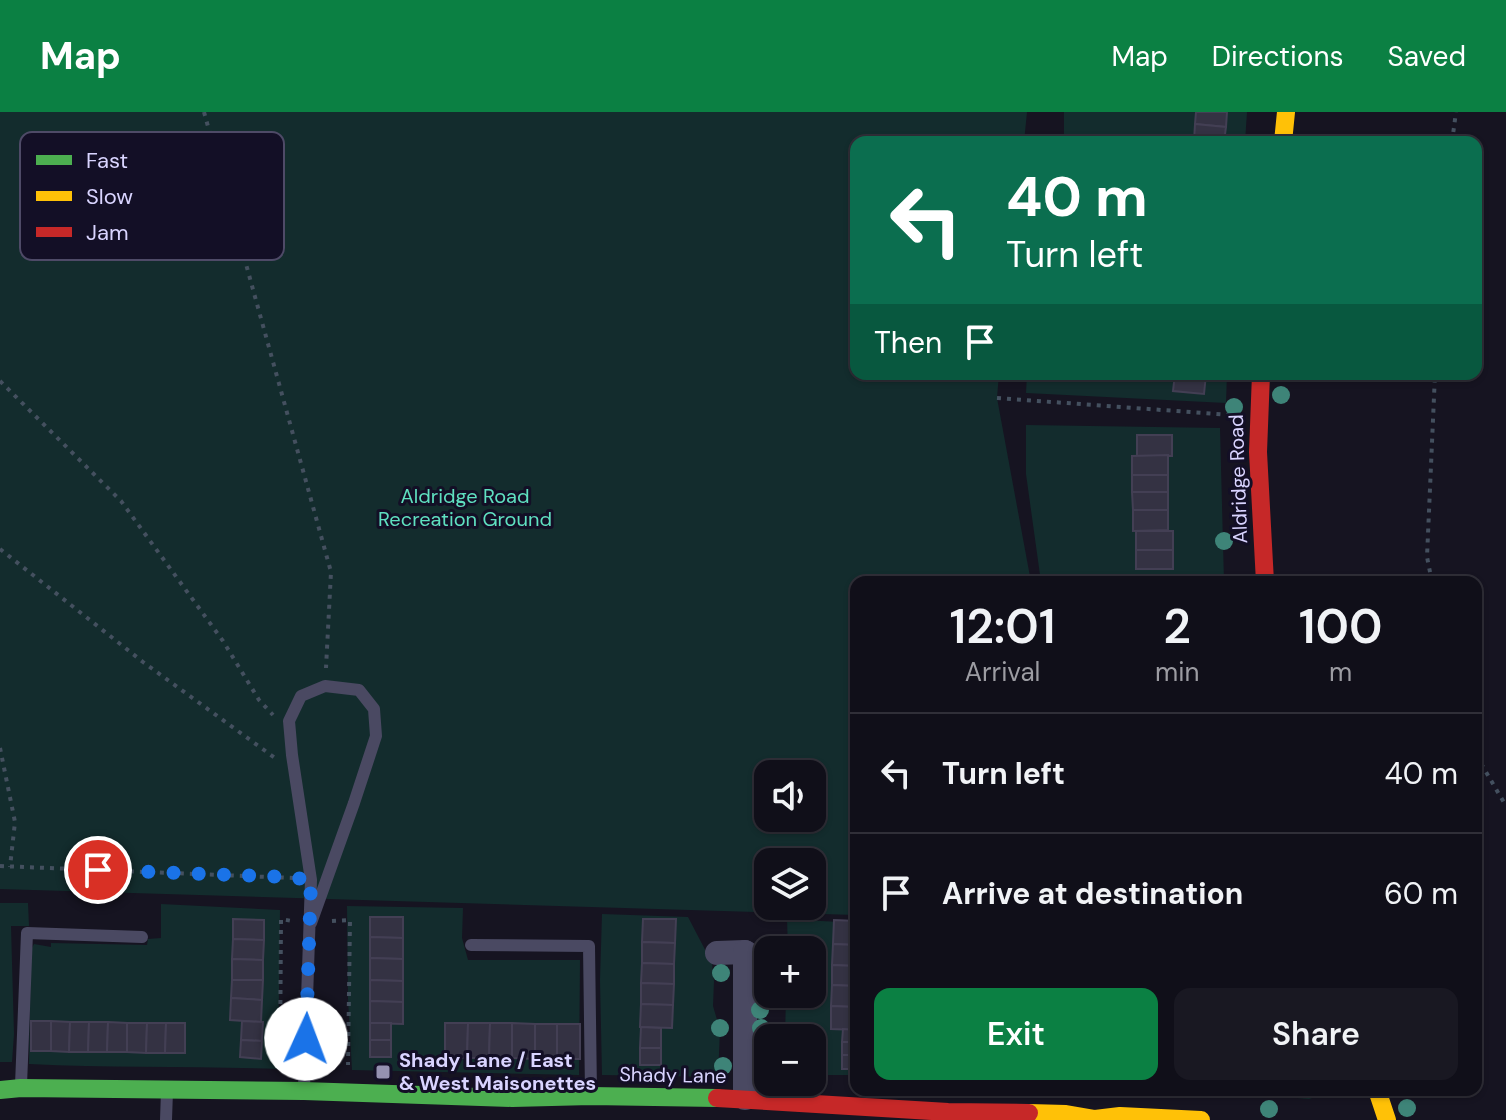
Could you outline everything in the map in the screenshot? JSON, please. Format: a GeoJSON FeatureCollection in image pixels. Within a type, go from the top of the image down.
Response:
{"type":"FeatureCollection","features":[{"type":"Feature","properties":{"kind":"street"},"geometry":{"type":"LineString","coordinates":[[1284,136],[1286,112]]}},
{"type":"Feature","properties":{"kind":"street","name":"Aldridge Road"},"geometry":{"type":"LineString","coordinates":[[1260,380],[1257,417],[1265,576]]}},
{"type":"Feature","properties":{"kind":"street"},"geometry":{"type":"LineString","coordinates":[[717,953],[748,954],[745,1098]]}},
{"type":"Feature","properties":{"kind":"street","name":"Shady Lane"},"geometry":{"type":"LineString","coordinates":[[0,1090],[304,1091],[512,1098],[591,1096],[672,1103],[745,1098],[797,1111],[948,1112],[1066,1108],[1095,1120],[1120,1116],[1201,1120]]}},
{"type":"Feature","properties":{"kind":"street"},"geometry":{"type":"LineString","coordinates":[[1379,1096],[1387,1120]]}},
{"type":"Feature","properties":{"kind":"lane"},"geometry":{"type":"LineString","coordinates":[[304,1091],[311,880],[289,721],[301,696],[325,686],[359,690],[374,709],[376,736],[311,923]]}},
{"type":"Feature","properties":{"kind":"lane"},"geometry":{"type":"LineString","coordinates":[[21,1088],[27,933],[142,937]]}},
{"type":"Feature","properties":{"kind":"lane"},"geometry":{"type":"LineString","coordinates":[[471,945],[589,946],[591,1096]]}},
{"type":"Feature","properties":{"kind":"lane"},"geometry":{"type":"LineString","coordinates":[[166,1120],[167,1090]]}},
{"type":"Feature","properties":{"kind":"path"},"geometry":{"type":"LineString","coordinates":[[204,112],[210,132]]}},
{"type":"Feature","properties":{"kind":"path"},"geometry":{"type":"LineString","coordinates":[[1453,136],[1456,112]]}},
{"type":"Feature","properties":{"kind":"path"},"geometry":{"type":"LineString","coordinates":[[245,260],[331,572],[325,686]]}},
{"type":"Feature","properties":{"kind":"path"},"geometry":{"type":"LineString","coordinates":[[1431,576],[1427,557],[1435,380]]}},
{"type":"Feature","properties":{"kind":"path"},"geometry":{"type":"LineString","coordinates":[[0,381],[121,501],[223,641],[259,700],[290,734]]}},
{"type":"Feature","properties":{"kind":"path"},"geometry":{"type":"LineString","coordinates":[[997,398],[1257,417]]}},
{"type":"Feature","properties":{"kind":"path"},"geometry":{"type":"LineString","coordinates":[[0,549],[143,662],[295,772]]}},
{"type":"Feature","properties":{"kind":"path"},"geometry":{"type":"LineString","coordinates":[[0,748],[15,822],[10,867]]}},
{"type":"Feature","properties":{"kind":"path"},"geometry":{"type":"LineString","coordinates":[[1482,765],[1506,806]]}},
{"type":"Feature","properties":{"kind":"path"},"geometry":{"type":"LineString","coordinates":[[0,866],[311,880]]}},
{"type":"Feature","properties":{"kind":"path"},"geometry":{"type":"LineString","coordinates":[[280,1091],[281,919],[311,923],[350,920],[347,1093]]}},
{"type":"Feature","properties":{"kind":"green space","name":"Aldridge Road Recreation Ground"},"geometry":{"type":"Polygon","coordinates":[[[0,112],[1027,112],[1025,136],[850,136],[850,380],[998,380],[997,398],[1030,576],[850,576],[850,915],[826,914],[826,848],[754,848],[754,912],[0,889],[0,112]]]}},
{"type":"Feature","properties":{"kind":"green space"},"geometry":{"type":"Polygon","coordinates":[[[1064,112],[1247,112],[1245,136],[1064,136],[1064,112]]]}},
{"type":"Feature","properties":{"kind":"green space"},"geometry":{"type":"Polygon","coordinates":[[[1027,380],[1227,380],[1226,403],[1026,393],[1027,380]]]}},
{"type":"Feature","properties":{"kind":"green space"},"geometry":{"type":"Polygon","coordinates":[[[1026,425],[1220,428],[1224,576],[1040,576],[1026,474],[1026,425]]]}},
{"type":"Feature","properties":{"kind":"green space"},"geometry":{"type":"Polygon","coordinates":[[[0,903],[28,903],[29,926],[11,926],[12,1062],[0,1062],[0,903]]]}},
{"type":"Feature","properties":{"kind":"green space"},"geometry":{"type":"Polygon","coordinates":[[[161,904],[280,910],[278,1069],[29,1064],[31,950],[34,944],[51,947],[51,943],[147,945],[148,939],[161,938],[161,904]]]}},
{"type":"Feature","properties":{"kind":"green space"},"geometry":{"type":"Polygon","coordinates":[[[347,906],[463,908],[462,938],[468,960],[580,960],[579,1075],[352,1070],[347,906]]]}},
{"type":"Feature","properties":{"kind":"green space"},"geometry":{"type":"Polygon","coordinates":[[[602,914],[688,917],[712,963],[713,1006],[720,1030],[718,1077],[602,1075],[602,914]]]}},
{"type":"Feature","properties":{"kind":"green space"},"geometry":{"type":"Polygon","coordinates":[[[787,920],[850,923],[850,1075],[826,1075],[826,1024],[785,1024],[786,1008],[826,1008],[826,936],[788,936],[787,920]]]}},
{"type":"Feature","properties":{"kind":"green space"},"geometry":{"type":"Polygon","coordinates":[[[1273,1096],[1318,1096],[1309,1099],[1273,1096]]]}},
{"type":"Feature","properties":{"kind":"building"},"geometry":{"type":"Polygon","coordinates":[[[1196,112],[1227,112],[1226,127],[1195,124],[1196,112]]]}},
{"type":"Feature","properties":{"kind":"building"},"geometry":{"type":"Polygon","coordinates":[[[1195,124],[1226,127],[1225,136],[1194,136],[1195,124]]]}},
{"type":"Feature","properties":{"kind":"building"},"geometry":{"type":"Polygon","coordinates":[[[1174,380],[1205,380],[1204,394],[1173,391],[1174,380]]]}},
{"type":"Feature","properties":{"kind":"building"},"geometry":{"type":"Polygon","coordinates":[[[1137,435],[1172,435],[1172,456],[1137,456],[1137,435]]]}},
{"type":"Feature","properties":{"kind":"building"},"geometry":{"type":"Polygon","coordinates":[[[1168,455],[1168,475],[1132,475],[1132,456],[1168,455]]]}},
{"type":"Feature","properties":{"kind":"building"},"geometry":{"type":"Polygon","coordinates":[[[1132,475],[1168,475],[1168,492],[1132,492],[1132,475]]]}},
{"type":"Feature","properties":{"kind":"building"},"geometry":{"type":"Polygon","coordinates":[[[1132,492],[1168,492],[1168,510],[1133,510],[1132,492]]]}},
{"type":"Feature","properties":{"kind":"building"},"geometry":{"type":"Polygon","coordinates":[[[1133,510],[1168,510],[1168,530],[1133,531],[1133,510]]]}},
{"type":"Feature","properties":{"kind":"building"},"geometry":{"type":"Polygon","coordinates":[[[1136,531],[1173,531],[1173,550],[1136,550],[1136,531]]]}},
{"type":"Feature","properties":{"kind":"building"},"geometry":{"type":"Polygon","coordinates":[[[1136,550],[1173,550],[1173,569],[1136,569],[1136,550]]]}},
{"type":"Feature","properties":{"kind":"building"},"geometry":{"type":"Polygon","coordinates":[[[370,917],[403,917],[403,938],[370,937],[370,917]]]}},
{"type":"Feature","properties":{"kind":"building"},"geometry":{"type":"Polygon","coordinates":[[[233,919],[264,920],[264,940],[233,939],[233,919]]]}},
{"type":"Feature","properties":{"kind":"building"},"geometry":{"type":"Polygon","coordinates":[[[643,919],[676,919],[675,943],[642,942],[643,919]]]}},
{"type":"Feature","properties":{"kind":"building"},"geometry":{"type":"Polygon","coordinates":[[[834,920],[850,921],[850,945],[833,944],[834,920]]]}},
{"type":"Feature","properties":{"kind":"building"},"geometry":{"type":"Polygon","coordinates":[[[370,937],[403,938],[403,959],[370,958],[370,937]]]}},
{"type":"Feature","properties":{"kind":"building"},"geometry":{"type":"Polygon","coordinates":[[[233,939],[264,940],[263,960],[232,959],[233,939]]]}},
{"type":"Feature","properties":{"kind":"building"},"geometry":{"type":"Polygon","coordinates":[[[642,942],[675,943],[674,964],[642,963],[642,942]]]}},
{"type":"Feature","properties":{"kind":"building"},"geometry":{"type":"Polygon","coordinates":[[[833,944],[850,945],[850,966],[832,965],[833,944]]]}},
{"type":"Feature","properties":{"kind":"building"},"geometry":{"type":"Polygon","coordinates":[[[370,958],[403,959],[403,981],[370,980],[370,958]]]}},
{"type":"Feature","properties":{"kind":"building"},"geometry":{"type":"Polygon","coordinates":[[[232,959],[263,960],[263,980],[232,980],[232,959]]]}},
{"type":"Feature","properties":{"kind":"building"},"geometry":{"type":"Polygon","coordinates":[[[642,963],[674,964],[674,984],[641,983],[642,963]]]}},
{"type":"Feature","properties":{"kind":"building"},"geometry":{"type":"Polygon","coordinates":[[[832,965],[850,966],[850,986],[832,985],[832,965]]]}},
{"type":"Feature","properties":{"kind":"building"},"geometry":{"type":"Polygon","coordinates":[[[232,980],[263,980],[262,1000],[231,998],[232,980]]]}},
{"type":"Feature","properties":{"kind":"building"},"geometry":{"type":"Polygon","coordinates":[[[370,980],[403,981],[403,1002],[370,1001],[370,980]]]}},
{"type":"Feature","properties":{"kind":"building"},"geometry":{"type":"Polygon","coordinates":[[[641,983],[674,984],[673,1005],[641,1004],[641,983]]]}},
{"type":"Feature","properties":{"kind":"building"},"geometry":{"type":"Polygon","coordinates":[[[832,985],[850,986],[850,1007],[831,1006],[832,985]]]}},
{"type":"Feature","properties":{"kind":"building"},"geometry":{"type":"Polygon","coordinates":[[[231,998],[262,1000],[261,1022],[230,1020],[231,998]]]}},
{"type":"Feature","properties":{"kind":"building"},"geometry":{"type":"Polygon","coordinates":[[[370,1001],[403,1002],[403,1024],[370,1023],[370,1001]]]}},
{"type":"Feature","properties":{"kind":"building"},"geometry":{"type":"Polygon","coordinates":[[[641,1004],[673,1005],[672,1028],[640,1027],[641,1004]]]}},
{"type":"Feature","properties":{"kind":"building"},"geometry":{"type":"Polygon","coordinates":[[[831,1006],[850,1007],[850,1030],[831,1029],[831,1006]]]}},
{"type":"Feature","properties":{"kind":"building"},"geometry":{"type":"Polygon","coordinates":[[[31,1021],[51,1021],[51,1051],[31,1051],[31,1021]]]}},
{"type":"Feature","properties":{"kind":"building"},"geometry":{"type":"Polygon","coordinates":[[[51,1021],[70,1022],[69,1052],[51,1051],[51,1021]]]}},
{"type":"Feature","properties":{"kind":"building"},"geometry":{"type":"Polygon","coordinates":[[[242,1021],[263,1022],[262,1041],[241,1040],[242,1021]]]}},
{"type":"Feature","properties":{"kind":"building"},"geometry":{"type":"Polygon","coordinates":[[[70,1022],[89,1022],[88,1052],[69,1052],[70,1022]]]}},
{"type":"Feature","properties":{"kind":"building"},"geometry":{"type":"Polygon","coordinates":[[[89,1022],[108,1022],[107,1052],[88,1052],[89,1022]]]}},
{"type":"Feature","properties":{"kind":"building"},"geometry":{"type":"Polygon","coordinates":[[[108,1022],[127,1023],[127,1052],[107,1052],[108,1022]]]}},
{"type":"Feature","properties":{"kind":"building"},"geometry":{"type":"Polygon","coordinates":[[[127,1023],[147,1023],[146,1053],[127,1052],[127,1023]]]}},
{"type":"Feature","properties":{"kind":"building"},"geometry":{"type":"Polygon","coordinates":[[[147,1023],[166,1023],[165,1053],[146,1053],[147,1023]]]}},
{"type":"Feature","properties":{"kind":"building"},"geometry":{"type":"Polygon","coordinates":[[[166,1023],[185,1023],[185,1053],[165,1053],[166,1023]]]}},
{"type":"Feature","properties":{"kind":"building"},"geometry":{"type":"Polygon","coordinates":[[[370,1023],[391,1023],[391,1040],[370,1040],[370,1023]]]}},
{"type":"Feature","properties":{"kind":"building"},"geometry":{"type":"Polygon","coordinates":[[[445,1023],[468,1023],[467,1058],[445,1058],[445,1023]]]}},
{"type":"Feature","properties":{"kind":"building"},"geometry":{"type":"Polygon","coordinates":[[[468,1023],[490,1023],[489,1058],[467,1058],[468,1023]]]}},
{"type":"Feature","properties":{"kind":"building"},"geometry":{"type":"Polygon","coordinates":[[[490,1023],[512,1023],[512,1058],[489,1058],[490,1023]]]}},
{"type":"Feature","properties":{"kind":"building"},"geometry":{"type":"Polygon","coordinates":[[[512,1023],[535,1024],[535,1059],[512,1058],[512,1023]]]}},
{"type":"Feature","properties":{"kind":"building"},"geometry":{"type":"Polygon","coordinates":[[[535,1024],[557,1024],[557,1059],[535,1059],[535,1024]]]}},
{"type":"Feature","properties":{"kind":"building"},"geometry":{"type":"Polygon","coordinates":[[[557,1024],[580,1024],[580,1059],[557,1059],[557,1024]]]}},
{"type":"Feature","properties":{"kind":"building"},"geometry":{"type":"Polygon","coordinates":[[[641,1027],[661,1028],[661,1048],[640,1048],[641,1027]]]}},
{"type":"Feature","properties":{"kind":"building"},"geometry":{"type":"Polygon","coordinates":[[[843,1029],[850,1030],[850,1042],[842,1042],[843,1029]]]}},
{"type":"Feature","properties":{"kind":"building"},"geometry":{"type":"Polygon","coordinates":[[[241,1040],[262,1041],[261,1059],[240,1057],[241,1040]]]}},
{"type":"Feature","properties":{"kind":"building"},"geometry":{"type":"Polygon","coordinates":[[[370,1040],[391,1040],[391,1057],[370,1057],[370,1040]]]}},
{"type":"Feature","properties":{"kind":"building"},"geometry":{"type":"Polygon","coordinates":[[[842,1042],[850,1042],[850,1055],[842,1055],[842,1042]]]}},
{"type":"Feature","properties":{"kind":"building"},"geometry":{"type":"Polygon","coordinates":[[[640,1048],[661,1048],[661,1065],[640,1065],[640,1048]]]}},
{"type":"Feature","properties":{"kind":"building"},"geometry":{"type":"Polygon","coordinates":[[[842,1055],[850,1055],[850,1069],[842,1069],[842,1055]]]}},
{"type":"Feature","properties":{"kind":"traffic: fast"},"geometry":{"type":"LineString","coordinates":[[0,1090],[717,1098]]}},
{"type":"Feature","properties":{"kind":"traffic: slow"},"geometry":{"type":"LineString","coordinates":[[1284,136],[1286,112]]}},
{"type":"Feature","properties":{"kind":"traffic: slow"},"geometry":{"type":"LineString","coordinates":[[1379,1096],[1387,1120]]}},
{"type":"Feature","properties":{"kind":"traffic: slow"},"geometry":{"type":"LineString","coordinates":[[1029,1113],[1095,1119],[1120,1116],[1201,1120]]}},
{"type":"Feature","properties":{"kind":"traffic: jam"},"geometry":{"type":"LineString","coordinates":[[1261,380],[1258,452],[1265,576]]}},
{"type":"Feature","properties":{"kind":"traffic: jam"},"geometry":{"type":"LineString","coordinates":[[717,1098],[948,1112],[1029,1113]]}},
{"type":"Feature","properties":{"kind":"place","name":"Shady Lane / East & West Maisonettes"},"geometry":{"type":"Point","coordinates":[383,1072]}},
{"type":"Feature","properties":{"kind":"route"},"geometry":{"type":"LineString","coordinates":[[98,870],[311,880],[306,1039]]}}]}
